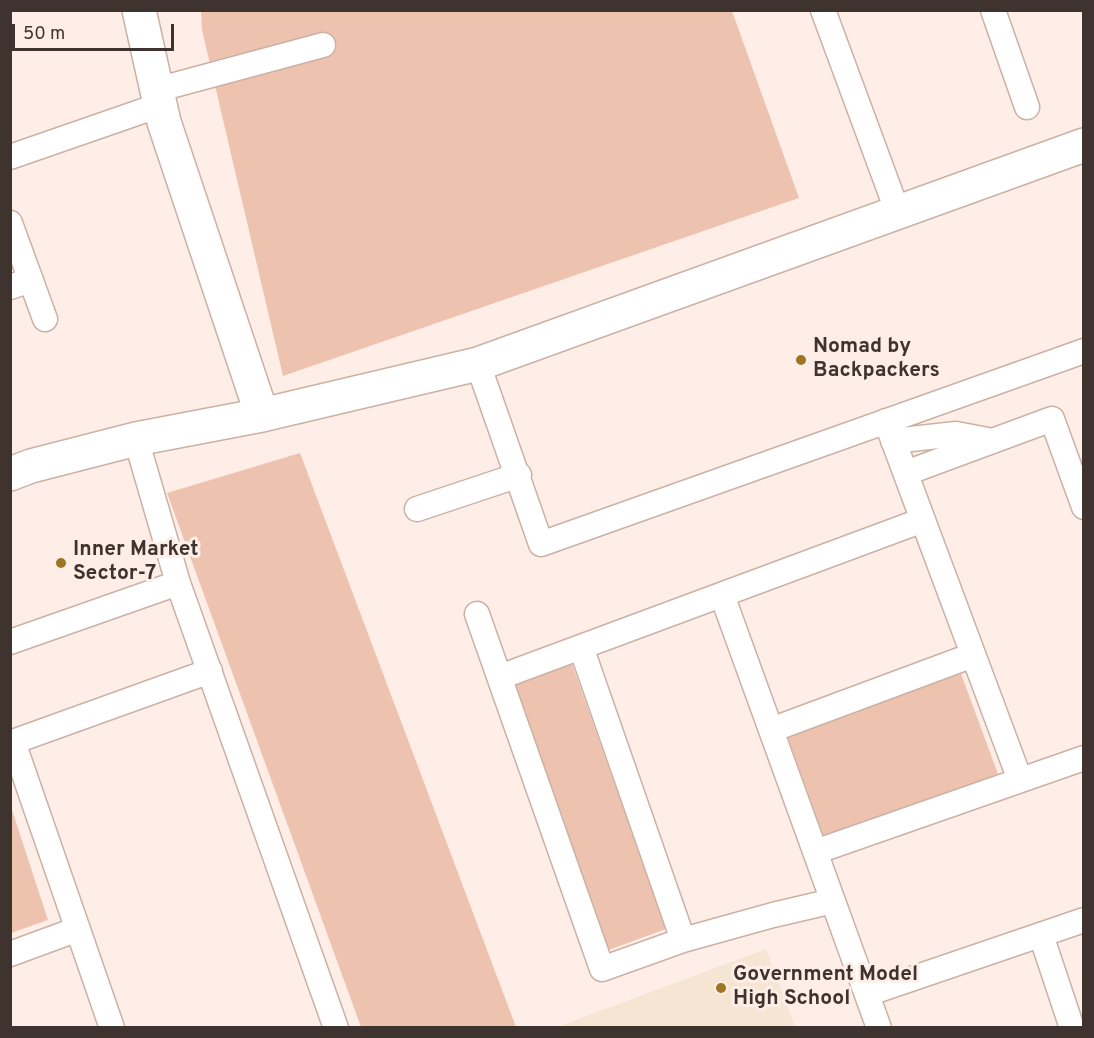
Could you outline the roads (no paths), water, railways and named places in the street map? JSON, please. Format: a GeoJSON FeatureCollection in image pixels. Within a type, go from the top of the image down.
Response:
{"type":"FeatureCollection","features":[{"type":"Feature","properties":{"kind":"street"},"geometry":{"type":"LineString","coordinates":[[139,10],[164,122],[262,415]]}},
{"type":"Feature","properties":{"kind":"street"},"geometry":{"type":"LineString","coordinates":[[823,10],[898,213]]}},
{"type":"Feature","properties":{"kind":"street"},"geometry":{"type":"LineString","coordinates":[[993,10],[1027,107]]}},
{"type":"Feature","properties":{"kind":"street"},"geometry":{"type":"LineString","coordinates":[[10,157],[158,97],[323,45]]}},
{"type":"Feature","properties":{"kind":"street"},"geometry":{"type":"LineString","coordinates":[[10,474],[31,466],[136,438],[262,415],[478,364],[1083,145]]}},
{"type":"Feature","properties":{"kind":"street"},"geometry":{"type":"LineString","coordinates":[[10,223],[21,283],[45,319]]}},
{"type":"Feature","properties":{"kind":"street"},"geometry":{"type":"LineString","coordinates":[[478,364],[542,544],[890,431],[1083,351]]}},
{"type":"Feature","properties":{"kind":"street"},"geometry":{"type":"LineString","coordinates":[[906,473],[1052,419],[1076,462],[1083,507]]}},
{"type":"Feature","properties":{"kind":"street"},"geometry":{"type":"LineString","coordinates":[[890,431],[956,434],[993,441]]}},
{"type":"Feature","properties":{"kind":"street"},"geometry":{"type":"LineString","coordinates":[[890,431],[1020,780]]}},
{"type":"Feature","properties":{"kind":"street"},"geometry":{"type":"LineString","coordinates":[[136,438],[178,583],[336,1028]]}},
{"type":"Feature","properties":{"kind":"street"},"geometry":{"type":"LineString","coordinates":[[417,508],[519,475]]}},
{"type":"Feature","properties":{"kind":"street"},"geometry":{"type":"LineString","coordinates":[[500,677],[923,520]]}},
{"type":"Feature","properties":{"kind":"street"},"geometry":{"type":"LineString","coordinates":[[10,642],[178,583]]}},
{"type":"Feature","properties":{"kind":"street"},"geometry":{"type":"LineString","coordinates":[[722,595],[879,1028]]}},
{"type":"Feature","properties":{"kind":"street"},"geometry":{"type":"LineString","coordinates":[[477,614],[602,969],[683,940],[833,901]]}},
{"type":"Feature","properties":{"kind":"street"},"geometry":{"type":"LineString","coordinates":[[581,647],[683,940]]}},
{"type":"Feature","properties":{"kind":"street"},"geometry":{"type":"LineString","coordinates":[[771,730],[973,655]]}},
{"type":"Feature","properties":{"kind":"street"},"geometry":{"type":"LineString","coordinates":[[112,1028],[12,743],[210,671]]}},
{"type":"Feature","properties":{"kind":"street"},"geometry":{"type":"LineString","coordinates":[[815,852],[1083,758]]}},
{"type":"Feature","properties":{"kind":"street"},"geometry":{"type":"LineString","coordinates":[[867,994],[1083,920]]}},
{"type":"Feature","properties":{"kind":"street"},"geometry":{"type":"LineString","coordinates":[[10,954],[78,929]]}},
{"type":"Feature","properties":{"kind":"street"},"geometry":{"type":"LineString","coordinates":[[1041,935],[1072,1028]]}},
{"type":"Feature","properties":{"kind":"place","name":"Nomad by Backpackers"},"geometry":{"type":"Point","coordinates":[801,360]}},
{"type":"Feature","properties":{"kind":"place","name":"Inner Market Sector-7"},"geometry":{"type":"Point","coordinates":[61,563]}},
{"type":"Feature","properties":{"kind":"place","name":"Government Model High School"},"geometry":{"type":"Point","coordinates":[721,988]}}]}
